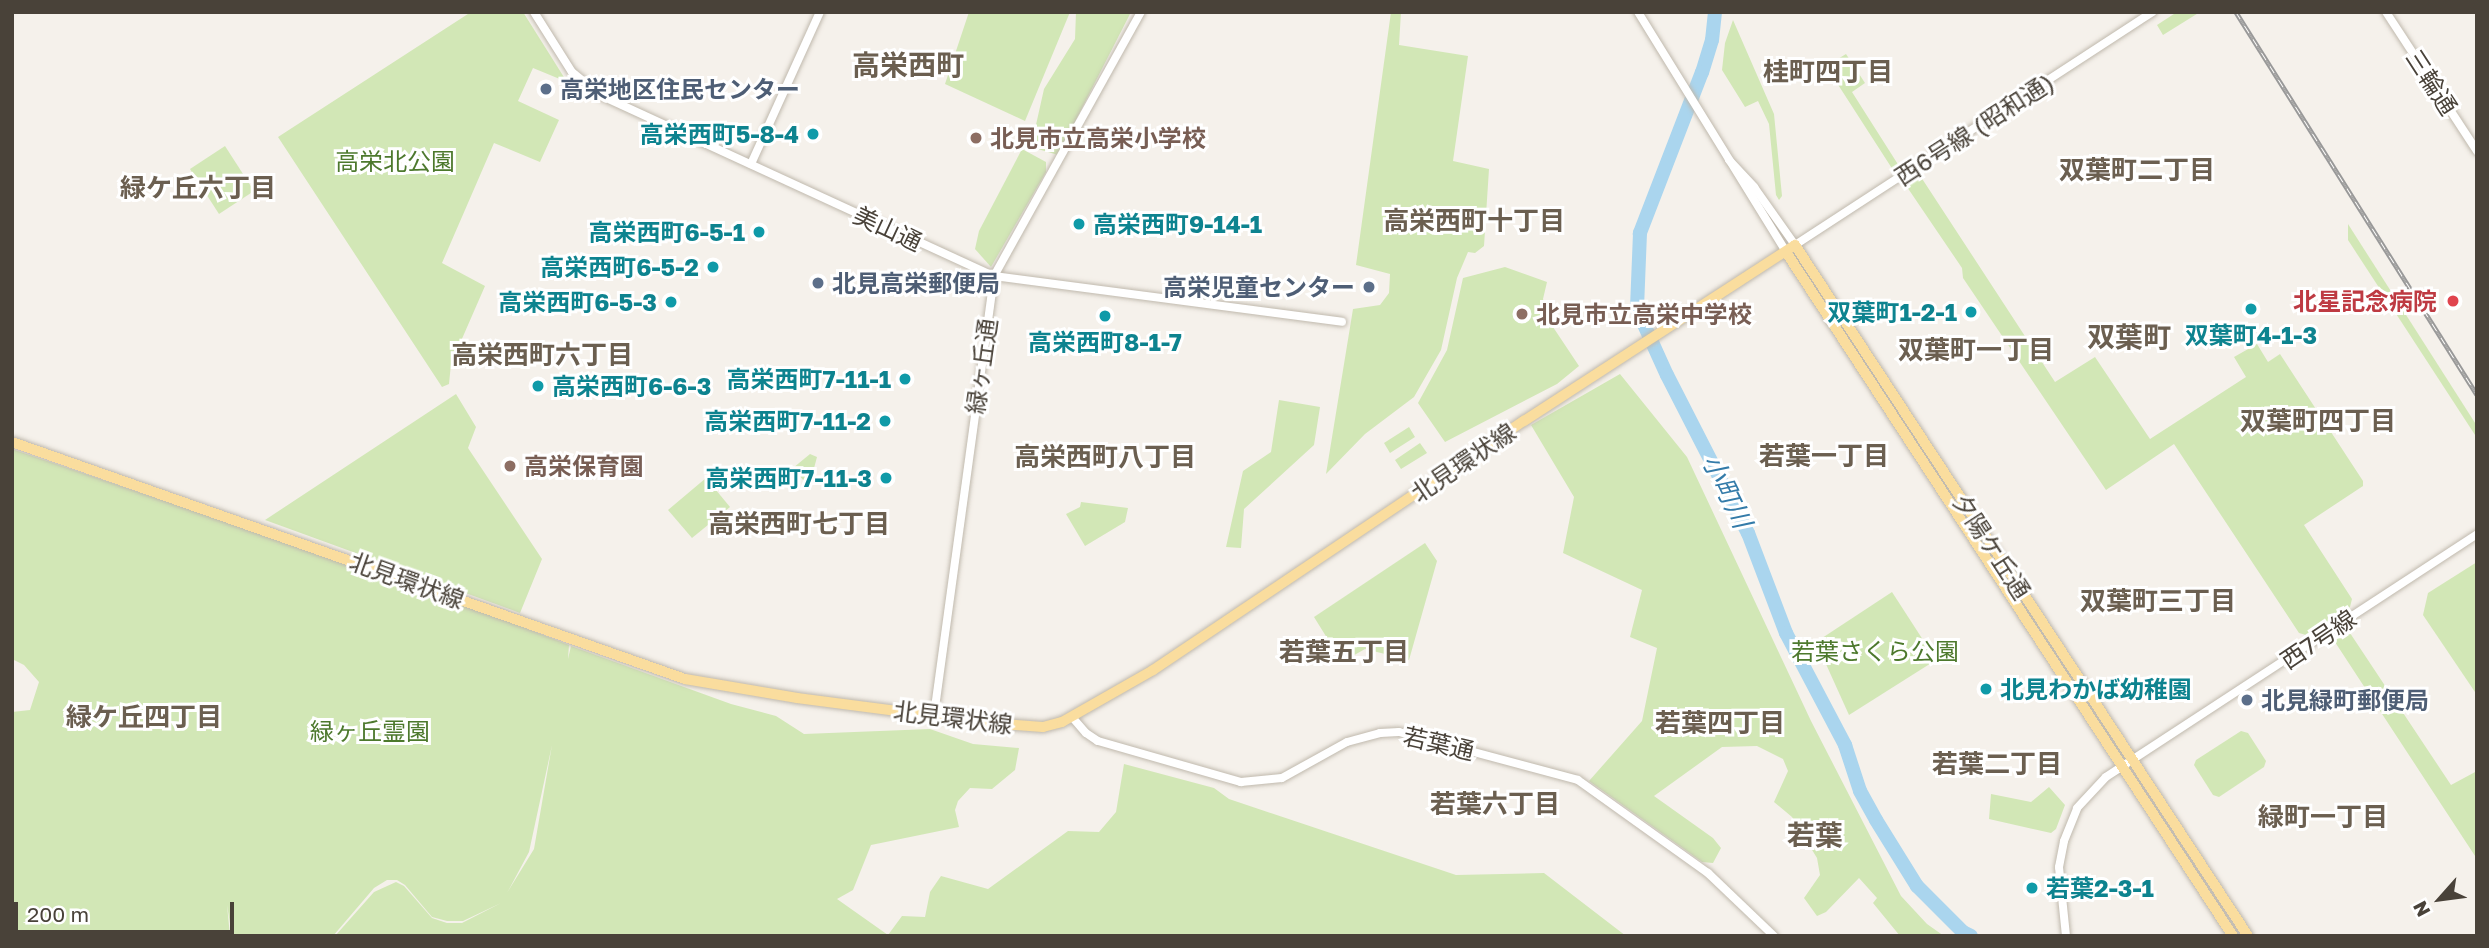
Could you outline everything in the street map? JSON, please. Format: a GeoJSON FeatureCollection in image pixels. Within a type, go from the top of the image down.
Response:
{"type":"FeatureCollection","features":[{"type":"Feature","properties":{"kind":"main road","name":"北見環状線"},"geometry":{"type":"LineString","coordinates":[[12,442],[685,679],[729,688],[1035,727],[1062,722],[1153,670],[1524,421],[1795,245]]}},
{"type":"Feature","properties":{"kind":"main road","name":"夕陽ケ丘通"},"geometry":{"type":"LineString","coordinates":[[1795,245],[2127,763],[2233,936]]}},
{"type":"Feature","properties":{"kind":"main road","name":"夕陽ケ丘通"},"geometry":{"type":"LineString","coordinates":[[1786,252],[2127,763],[2248,936]]}},
{"type":"Feature","properties":{"kind":"street","name":"美山通"},"geometry":{"type":"LineString","coordinates":[[534,12],[572,72],[600,95],[994,276],[1342,322]]}},
{"type":"Feature","properties":{"kind":"street"},"geometry":{"type":"LineString","coordinates":[[751,164],[820,12]]}},
{"type":"Feature","properties":{"kind":"street","name":"緑ヶ丘通"},"geometry":{"type":"LineString","coordinates":[[934,715],[994,276],[1141,12]]}},
{"type":"Feature","properties":{"kind":"street","name":"夕陽ケ丘通"},"geometry":{"type":"LineString","coordinates":[[1639,12],[1786,252]]}},
{"type":"Feature","properties":{"kind":"street","name":"西6号線 (昭和通)"},"geometry":{"type":"LineString","coordinates":[[1795,245],[2153,12]]}},
{"type":"Feature","properties":{"kind":"street","name":"三輪通"},"geometry":{"type":"LineString","coordinates":[[2386,12],[2477,152]]}},
{"type":"Feature","properties":{"kind":"street","name":"夕陽ケ丘通"},"geometry":{"type":"LineString","coordinates":[[1729,160],[1760,193],[1795,245]]}},
{"type":"Feature","properties":{"kind":"street","name":"西7号線"},"geometry":{"type":"LineString","coordinates":[[2127,763],[2477,534]]}},
{"type":"Feature","properties":{"kind":"street","name":"若葉通"},"geometry":{"type":"LineString","coordinates":[[1072,717],[1086,733],[1098,741],[1241,782],[1282,778],[1347,742],[1380,733],[1399,732],[1578,780],[1708,873],[1774,936]]}},
{"type":"Feature","properties":{"kind":"street"},"geometry":{"type":"LineString","coordinates":[[2066,936],[2059,867],[2067,832],[2077,808],[2106,778],[2127,763]]}},
{"type":"Feature","properties":{"kind":"green space","name":"高栄北公園"},"geometry":{"type":"Polygon","coordinates":[[[471,12],[523,12],[567,82],[533,68],[518,101],[559,120],[540,162],[494,143],[442,263],[485,286],[451,364],[449,384],[442,387],[278,137],[471,12]]]}},
{"type":"Feature","properties":{"kind":"green space"},"geometry":{"type":"Polygon","coordinates":[[[969,12],[1070,12],[1025,121],[945,84],[969,12]]]}},
{"type":"Feature","properties":{"kind":"green space"},"geometry":{"type":"Polygon","coordinates":[[[1076,12],[1131,12],[1058,155],[1031,147],[1044,89],[1075,39],[1076,12]]]}},
{"type":"Feature","properties":{"kind":"green space"},"geometry":{"type":"Polygon","coordinates":[[[1391,12],[1401,12],[1399,45],[1468,56],[1453,161],[1489,169],[1484,246],[1475,253],[1468,252],[1457,278],[1441,350],[1414,397],[1365,434],[1326,474],[1353,309],[1380,305],[1389,293],[1390,274],[1356,265],[1391,12]]]}},
{"type":"Feature","properties":{"kind":"green space"},"geometry":{"type":"Polygon","coordinates":[[[2177,12],[2200,12],[2163,35],[2157,25],[2177,12]]]}},
{"type":"Feature","properties":{"kind":"green space"},"geometry":{"type":"Polygon","coordinates":[[[1733,20],[1774,114],[1782,196],[1779,200],[1776,195],[1769,124],[1758,101],[1745,107],[1722,70],[1725,43],[1733,20]]]}},
{"type":"Feature","properties":{"kind":"green space"},"geometry":{"type":"Polygon","coordinates":[[[1846,54],[1865,83],[1852,92],[1899,166],[1893,170],[1826,66],[1846,54]]]}},
{"type":"Feature","properties":{"kind":"green space"},"geometry":{"type":"Polygon","coordinates":[[[225,146],[254,191],[219,214],[190,169],[225,146]]]}},
{"type":"Feature","properties":{"kind":"green space"},"geometry":{"type":"Polygon","coordinates":[[[1022,149],[1046,162],[1046,172],[991,267],[975,249],[979,231],[1022,149]]]}},
{"type":"Feature","properties":{"kind":"green space"},"geometry":{"type":"Polygon","coordinates":[[[1919,174],[2055,382],[2095,357],[2150,439],[2246,377],[2234,357],[2257,344],[2268,362],[2280,354],[2363,481],[2363,486],[2304,525],[2352,599],[2350,607],[2306,635],[2299,633],[2174,444],[2106,490],[1963,278],[1962,268],[1905,184],[1919,174]]]}},
{"type":"Feature","properties":{"kind":"green space"},"geometry":{"type":"Polygon","coordinates":[[[2348,224],[2477,426],[2477,438],[2348,240],[2348,224]]]}},
{"type":"Feature","properties":{"kind":"green space"},"geometry":{"type":"Polygon","coordinates":[[[1505,267],[1547,282],[1543,299],[1549,321],[1579,366],[1557,384],[1445,442],[1418,403],[1447,350],[1463,278],[1505,267]]]}},
{"type":"Feature","properties":{"kind":"green space"},"geometry":{"type":"Polygon","coordinates":[[[1620,374],[1687,457],[1811,721],[1901,896],[1927,924],[1944,936],[1900,936],[1873,903],[1877,898],[1859,878],[1826,912],[1817,916],[1804,898],[1820,875],[1817,858],[1792,817],[1774,802],[1788,771],[1783,759],[1757,746],[1722,747],[1654,796],[1713,838],[1721,848],[1713,863],[1702,862],[1589,781],[1642,721],[1657,648],[1630,637],[1642,590],[1563,553],[1574,497],[1531,425],[1620,374]]]}},
{"type":"Feature","properties":{"kind":"green space"},"geometry":{"type":"Polygon","coordinates":[[[456,394],[476,427],[468,448],[542,559],[520,613],[265,520],[456,394]]]}},
{"type":"Feature","properties":{"kind":"green space"},"geometry":{"type":"Polygon","coordinates":[[[1279,400],[1320,407],[1314,445],[1244,509],[1241,548],[1226,547],[1243,471],[1271,452],[1279,400]]]}},
{"type":"Feature","properties":{"kind":"green space"},"geometry":{"type":"Polygon","coordinates":[[[1409,427],[1415,437],[1390,453],[1384,443],[1409,427]]]}},
{"type":"Feature","properties":{"kind":"green space"},"geometry":{"type":"Polygon","coordinates":[[[1420,443],[1427,453],[1401,469],[1395,460],[1420,443]]]}},
{"type":"Feature","properties":{"kind":"green space","name":"緑ヶ丘霊園"},"geometry":{"type":"Polygon","coordinates":[[[12,449],[438,594],[569,645],[568,659],[571,646],[731,704],[776,716],[804,734],[930,729],[973,744],[1019,748],[1015,770],[992,789],[970,788],[958,801],[955,810],[959,827],[871,845],[853,890],[837,899],[888,935],[902,916],[925,917],[930,892],[941,876],[988,889],[1068,831],[1099,832],[1116,812],[1124,764],[1214,788],[1229,799],[1456,875],[1544,873],[1626,936],[335,936],[374,892],[396,882],[404,886],[432,918],[447,923],[462,923],[501,903],[463,921],[447,921],[432,917],[405,885],[397,880],[387,880],[374,888],[333,936],[232,936],[227,905],[230,936],[12,936],[12,712],[30,710],[39,682],[24,665],[12,659],[12,449]],[[552,745],[529,852],[507,893],[534,849],[552,745]]]}},
{"type":"Feature","properties":{"kind":"green space"},"geometry":{"type":"Polygon","coordinates":[[[810,454],[817,457],[809,487],[793,468],[810,454]]]}},
{"type":"Feature","properties":{"kind":"green space"},"geometry":{"type":"Polygon","coordinates":[[[706,478],[730,507],[692,538],[668,510],[706,478]]]}},
{"type":"Feature","properties":{"kind":"green space"},"geometry":{"type":"Polygon","coordinates":[[[1081,502],[1128,508],[1125,522],[1085,546],[1066,514],[1080,507],[1081,502]]]}},
{"type":"Feature","properties":{"kind":"green space"},"geometry":{"type":"Polygon","coordinates":[[[1425,543],[1437,561],[1409,660],[1365,649],[1342,662],[1314,617],[1425,543]]]}},
{"type":"Feature","properties":{"kind":"green space"},"geometry":{"type":"Polygon","coordinates":[[[2477,562],[2477,695],[2423,615],[2428,593],[2477,562]]]}},
{"type":"Feature","properties":{"kind":"green space","name":"若葉さくら公園"},"geometry":{"type":"Polygon","coordinates":[[[1892,592],[1936,660],[1849,715],[1816,642],[1892,592]]]}},
{"type":"Feature","properties":{"kind":"green space"},"geometry":{"type":"Polygon","coordinates":[[[2348,630],[2451,785],[2477,771],[2477,859],[2333,639],[2348,630]]]}},
{"type":"Feature","properties":{"kind":"green space"},"geometry":{"type":"Polygon","coordinates":[[[2241,731],[2248,733],[2266,761],[2264,767],[2219,797],[2213,795],[2194,765],[2196,760],[2241,731]]]}},
{"type":"Feature","properties":{"kind":"green space"},"geometry":{"type":"Polygon","coordinates":[[[2049,787],[2065,805],[2056,829],[2051,833],[1989,819],[1991,794],[2031,802],[2049,787]]]}},
{"type":"Feature","properties":{"kind":"waterway","name":"小町川"},"geometry":{"type":"LineString","coordinates":[[1715,12],[1712,40],[1702,72],[1640,233],[1637,309],[1667,375],[1748,533],[1786,633],[1845,745],[1860,791],[1917,886],[1963,932],[1971,936]]}},
{"type":"Feature","properties":{"kind":"railway"},"geometry":{"type":"LineString","coordinates":[[2236,12],[2477,394]]}},
{"type":"Feature","properties":{"kind":"place","name":"高栄地区住民センター"},"geometry":{"type":"Point","coordinates":[546,89]}},
{"type":"Feature","properties":{"kind":"place","name":"高栄西町5-8-4"},"geometry":{"type":"Point","coordinates":[813,134]}},
{"type":"Feature","properties":{"kind":"place","name":"北見市立高栄小学校"},"geometry":{"type":"Point","coordinates":[976,138]}},
{"type":"Feature","properties":{"kind":"place","name":"高栄西町9-14-1"},"geometry":{"type":"Point","coordinates":[1079,224]}},
{"type":"Feature","properties":{"kind":"place","name":"高栄西町6-5-1"},"geometry":{"type":"Point","coordinates":[759,232]}},
{"type":"Feature","properties":{"kind":"place","name":"高栄西町6-5-2"},"geometry":{"type":"Point","coordinates":[713,267]}},
{"type":"Feature","properties":{"kind":"place","name":"北見高栄郵便局"},"geometry":{"type":"Point","coordinates":[818,283]}},
{"type":"Feature","properties":{"kind":"place","name":"高栄児童センター"},"geometry":{"type":"Point","coordinates":[1369,287]}},
{"type":"Feature","properties":{"kind":"place","name":"北星記念病院"},"geometry":{"type":"Point","coordinates":[2453,301]}},
{"type":"Feature","properties":{"kind":"place","name":"高栄西町6-5-3"},"geometry":{"type":"Point","coordinates":[671,302]}},
{"type":"Feature","properties":{"kind":"place","name":"双葉町4-1-3"},"geometry":{"type":"Point","coordinates":[2251,309]}},
{"type":"Feature","properties":{"kind":"place","name":"双葉町1-2-1"},"geometry":{"type":"Point","coordinates":[1971,312]}},
{"type":"Feature","properties":{"kind":"place","name":"北見市立高栄中学校"},"geometry":{"type":"Point","coordinates":[1522,314]}},
{"type":"Feature","properties":{"kind":"place","name":"高栄西町8-1-7"},"geometry":{"type":"Point","coordinates":[1105,316]}},
{"type":"Feature","properties":{"kind":"place","name":"高栄西町7-11-1"},"geometry":{"type":"Point","coordinates":[905,379]}},
{"type":"Feature","properties":{"kind":"place","name":"高栄西町6-6-3"},"geometry":{"type":"Point","coordinates":[538,386]}},
{"type":"Feature","properties":{"kind":"place","name":"高栄西町7-11-2"},"geometry":{"type":"Point","coordinates":[885,421]}},
{"type":"Feature","properties":{"kind":"place","name":"高栄保育園"},"geometry":{"type":"Point","coordinates":[510,466]}},
{"type":"Feature","properties":{"kind":"place","name":"高栄西町7-11-3"},"geometry":{"type":"Point","coordinates":[886,478]}},
{"type":"Feature","properties":{"kind":"place","name":"北見わかば幼稚園"},"geometry":{"type":"Point","coordinates":[1986,689]}},
{"type":"Feature","properties":{"kind":"place","name":"北見緑町郵便局"},"geometry":{"type":"Point","coordinates":[2247,700]}},
{"type":"Feature","properties":{"kind":"place","name":"若葉2-3-1"},"geometry":{"type":"Point","coordinates":[2032,888]}},
{"type":"Feature","properties":{"kind":"district","name":"高栄西町"},"geometry":{"type":"Point","coordinates":[908,65]}},
{"type":"Feature","properties":{"kind":"district","name":"桂町四丁目"},"geometry":{"type":"Point","coordinates":[1828,72]}},
{"type":"Feature","properties":{"kind":"district","name":"双葉町二丁目"},"geometry":{"type":"Point","coordinates":[2137,170]}},
{"type":"Feature","properties":{"kind":"district","name":"緑ケ丘六丁目"},"geometry":{"type":"Point","coordinates":[198,188]}},
{"type":"Feature","properties":{"kind":"district","name":"高栄西町十丁目"},"geometry":{"type":"Point","coordinates":[1474,221]}},
{"type":"Feature","properties":{"kind":"district","name":"双葉町"},"geometry":{"type":"Point","coordinates":[2129,337]}},
{"type":"Feature","properties":{"kind":"district","name":"双葉町一丁目"},"geometry":{"type":"Point","coordinates":[1976,350]}},
{"type":"Feature","properties":{"kind":"district","name":"高栄西町六丁目"},"geometry":{"type":"Point","coordinates":[542,355]}},
{"type":"Feature","properties":{"kind":"district","name":"双葉町四丁目"},"geometry":{"type":"Point","coordinates":[2318,421]}},
{"type":"Feature","properties":{"kind":"district","name":"若葉一丁目"},"geometry":{"type":"Point","coordinates":[1824,456]}},
{"type":"Feature","properties":{"kind":"district","name":"高栄西町八丁目"},"geometry":{"type":"Point","coordinates":[1105,457]}},
{"type":"Feature","properties":{"kind":"district","name":"高栄西町七丁目"},"geometry":{"type":"Point","coordinates":[799,524]}},
{"type":"Feature","properties":{"kind":"district","name":"双葉町三丁目"},"geometry":{"type":"Point","coordinates":[2158,601]}},
{"type":"Feature","properties":{"kind":"district","name":"若葉五丁目"},"geometry":{"type":"Point","coordinates":[1344,652]}},
{"type":"Feature","properties":{"kind":"district","name":"緑ケ丘四丁目"},"geometry":{"type":"Point","coordinates":[144,717]}},
{"type":"Feature","properties":{"kind":"district","name":"若葉四丁目"},"geometry":{"type":"Point","coordinates":[1720,723]}},
{"type":"Feature","properties":{"kind":"district","name":"若葉二丁目"},"geometry":{"type":"Point","coordinates":[1997,764]}},
{"type":"Feature","properties":{"kind":"district","name":"若葉六丁目"},"geometry":{"type":"Point","coordinates":[1495,804]}},
{"type":"Feature","properties":{"kind":"district","name":"緑町一丁目"},"geometry":{"type":"Point","coordinates":[2323,817]}},
{"type":"Feature","properties":{"kind":"district","name":"若葉"},"geometry":{"type":"Point","coordinates":[1815,835]}}]}
